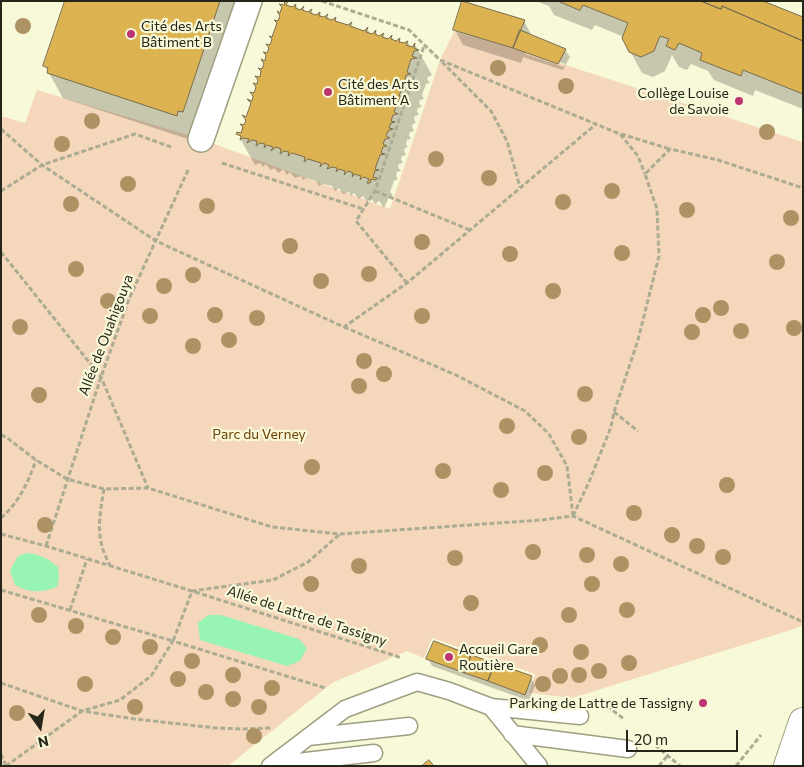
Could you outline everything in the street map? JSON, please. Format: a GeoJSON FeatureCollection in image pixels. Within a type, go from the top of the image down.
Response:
{"type":"FeatureCollection","features":[{"type":"Feature","properties":{"kind":"street"},"geometry":{"type":"LineString","coordinates":[[198,147],[249,1]]}},
{"type":"Feature","properties":{"kind":"street"},"geometry":{"type":"LineString","coordinates":[[788,766],[803,722]]}},
{"type":"Feature","properties":{"kind":"lane"},"geometry":{"type":"LineString","coordinates":[[271,765],[345,709],[417,682],[449,691],[491,707],[580,716]]}},
{"type":"Feature","properties":{"kind":"lane"},"geometry":{"type":"LineString","coordinates":[[491,707],[539,766]]}},
{"type":"Feature","properties":{"kind":"lane"},"geometry":{"type":"LineString","coordinates":[[308,736],[409,726]]}},
{"type":"Feature","properties":{"kind":"lane"},"geometry":{"type":"LineString","coordinates":[[512,734],[628,749]]}},
{"type":"Feature","properties":{"kind":"lane"},"geometry":{"type":"LineString","coordinates":[[271,765],[374,754]]}},
{"type":"Feature","properties":{"kind":"path"},"geometry":{"type":"LineString","coordinates":[[322,1],[409,30],[491,111],[507,141],[520,187]]}},
{"type":"Feature","properties":{"kind":"path"},"geometry":{"type":"LineString","coordinates":[[407,283],[356,221],[375,191],[424,46]]}},
{"type":"Feature","properties":{"kind":"path"},"geometry":{"type":"LineString","coordinates":[[440,60],[620,134],[670,150],[718,160],[803,188]]}},
{"type":"Feature","properties":{"kind":"path"},"geometry":{"type":"LineString","coordinates":[[344,327],[407,283],[595,125]]}},
{"type":"Feature","properties":{"kind":"path"},"geometry":{"type":"LineString","coordinates":[[1,129],[42,165],[156,241],[296,307],[456,374],[525,411],[550,434],[567,466],[573,516]]}},
{"type":"Feature","properties":{"kind":"path"},"geometry":{"type":"LineString","coordinates":[[1,190],[42,165],[135,134],[198,147],[363,209]]}},
{"type":"Feature","properties":{"kind":"path"},"geometry":{"type":"LineString","coordinates":[[573,516],[603,448],[638,340],[659,256],[657,209],[638,156],[620,134]]}},
{"type":"Feature","properties":{"kind":"path","name":"Allée de Ouahigouya"},"geometry":{"type":"LineString","coordinates":[[46,546],[100,377],[129,299],[198,147]]}},
{"type":"Feature","properties":{"kind":"path"},"geometry":{"type":"LineString","coordinates":[[645,174],[670,150]]}},
{"type":"Feature","properties":{"kind":"path"},"geometry":{"type":"LineString","coordinates":[[375,191],[470,230]]}},
{"type":"Feature","properties":{"kind":"path"},"geometry":{"type":"LineString","coordinates":[[1,252],[100,377],[148,488]]}},
{"type":"Feature","properties":{"kind":"path"},"geometry":{"type":"LineString","coordinates":[[614,412],[638,431]]}},
{"type":"Feature","properties":{"kind":"path"},"geometry":{"type":"LineString","coordinates":[[1,435],[67,479],[104,489],[148,488],[272,527],[340,534],[573,516],[803,622]]}},
{"type":"Feature","properties":{"kind":"path"},"geometry":{"type":"LineString","coordinates":[[1,518],[13,507],[22,493],[36,460]]}},
{"type":"Feature","properties":{"kind":"path"},"geometry":{"type":"LineString","coordinates":[[104,489],[99,539],[110,566]]}},
{"type":"Feature","properties":{"kind":"path","name":"Allée de Lattre de Tassigny"},"geometry":{"type":"LineString","coordinates":[[1,534],[87,558],[406,659]]}},
{"type":"Feature","properties":{"kind":"path"},"geometry":{"type":"LineString","coordinates":[[1,754],[6,766],[82,711],[120,700],[151,676],[173,641],[192,591],[273,580],[308,562],[340,534]]}},
{"type":"Feature","properties":{"kind":"path"},"geometry":{"type":"LineString","coordinates":[[70,610],[87,558]]}},
{"type":"Feature","properties":{"kind":"path"},"geometry":{"type":"LineString","coordinates":[[1,590],[333,691]]}},
{"type":"Feature","properties":{"kind":"path"},"geometry":{"type":"LineString","coordinates":[[1,683],[82,711],[216,728],[243,729],[277,726]]}},
{"type":"Feature","properties":{"kind":"path"},"geometry":{"type":"LineString","coordinates":[[659,766],[668,756]]}},
{"type":"Feature","properties":{"kind":"green space","name":"Parc du Verney"},"geometry":{"type":"Polygon","coordinates":[[[454,32],[513,48],[803,142],[803,625],[572,698],[529,693],[535,674],[432,638],[424,658],[407,651],[332,683],[228,766],[1,766],[1,116],[25,123],[37,90],[201,139],[390,209],[440,60],[454,32]]]}},
{"type":"Feature","properties":{"kind":"shaded area"},"geometry":{"type":"Polygon","coordinates":[[[27,553],[44,557],[58,567],[59,578],[57,587],[36,591],[26,590],[15,585],[10,571],[18,556],[27,553]]]}},
{"type":"Feature","properties":{"kind":"shaded area"},"geometry":{"type":"Polygon","coordinates":[[[208,615],[221,615],[299,639],[307,648],[300,661],[287,666],[200,640],[198,623],[208,615]]]}},
{"type":"Feature","properties":{"kind":"building","name":"Cité des Arts Bâtiment B"},"geometry":{"type":"Polygon","coordinates":[[[65,1],[220,1],[183,112],[178,111],[177,116],[47,73],[48,68],[43,66],[65,1]]]}},
{"type":"Feature","properties":{"kind":"building","name":"Cité des Arts Bâtiment A"},"geometry":{"type":"Polygon","coordinates":[[[285,1],[288,1],[286,5],[292,7],[296,4],[295,8],[300,10],[304,6],[302,10],[308,12],[312,9],[310,13],[316,15],[320,12],[319,16],[324,17],[328,14],[326,18],[332,20],[336,17],[335,21],[348,25],[352,22],[350,26],[364,31],[368,27],[366,32],[372,34],[376,30],[375,34],[379,36],[384,33],[382,37],[388,39],[392,35],[391,39],[396,41],[400,38],[399,42],[404,43],[408,41],[406,45],[412,47],[415,43],[414,48],[419,50],[414,51],[412,56],[417,58],[411,59],[407,72],[411,74],[406,75],[405,80],[408,82],[404,83],[402,88],[406,90],[401,91],[399,96],[403,97],[399,99],[397,104],[401,106],[396,107],[394,112],[398,114],[393,115],[391,121],[395,122],[391,123],[389,128],[393,129],[388,131],[386,136],[390,138],[385,139],[383,144],[387,146],[383,147],[381,153],[385,154],[380,155],[375,169],[379,170],[375,171],[373,177],[377,178],[376,180],[371,179],[370,183],[367,183],[369,179],[364,177],[360,180],[361,176],[355,174],[352,177],[353,173],[348,171],[344,175],[345,171],[339,169],[336,172],[337,168],[327,169],[329,165],[324,163],[320,167],[321,163],[308,159],[304,162],[305,157],[292,153],[288,156],[289,152],[284,151],[280,154],[281,149],[276,147],[271,151],[273,147],[267,145],[264,148],[265,144],[260,143],[256,146],[257,141],[252,140],[247,143],[249,139],[243,138],[240,140],[241,136],[236,134],[237,132],[241,133],[243,127],[240,124],[244,125],[246,120],[242,115],[246,117],[251,103],[247,99],[252,101],[253,96],[250,92],[254,93],[256,87],[253,83],[257,84],[258,80],[255,76],[260,77],[261,71],[258,68],[262,69],[264,64],[261,59],[265,61],[266,55],[263,52],[267,53],[269,48],[266,44],[270,45],[272,39],[269,36],[272,37],[277,23],[274,20],[278,21],[280,16],[277,11],[280,13],[282,7],[279,4],[284,5],[285,1]]]}},
{"type":"Feature","properties":{"kind":"building"},"geometry":{"type":"Polygon","coordinates":[[[462,1],[525,20],[513,48],[453,30],[462,1]]]}},
{"type":"Feature","properties":{"kind":"building"},"geometry":{"type":"Polygon","coordinates":[[[558,1],[701,1],[721,9],[722,6],[803,41],[803,94],[743,70],[741,76],[700,60],[702,53],[679,43],[675,50],[666,46],[669,39],[660,36],[654,51],[641,57],[629,52],[622,38],[628,23],[583,5],[580,10],[558,1]]]}},
{"type":"Feature","properties":{"kind":"building"},"geometry":{"type":"Polygon","coordinates":[[[701,1],[763,1],[803,17],[803,41],[722,6],[721,9],[701,1]]]}},
{"type":"Feature","properties":{"kind":"building"},"geometry":{"type":"Polygon","coordinates":[[[520,30],[566,49],[558,64],[513,48],[520,30]]]}},
{"type":"Feature","properties":{"kind":"building","name":"Accueil Gare Routière"},"geometry":{"type":"Polygon","coordinates":[[[434,641],[471,655],[465,673],[426,659],[434,641]]]}},
{"type":"Feature","properties":{"kind":"building"},"geometry":{"type":"Polygon","coordinates":[[[471,655],[495,663],[488,681],[465,673],[471,655]]]}},
{"type":"Feature","properties":{"kind":"building"},"geometry":{"type":"Polygon","coordinates":[[[495,663],[532,676],[525,695],[488,681],[495,663]]]}},
{"type":"Feature","properties":{"kind":"building"},"geometry":{"type":"Polygon","coordinates":[[[429,760],[434,766],[422,766],[429,760]]]}},
{"type":"Feature","properties":{"kind":"place","name":"Cité des Arts Bâtiment B"},"geometry":{"type":"Point","coordinates":[131,34]}},
{"type":"Feature","properties":{"kind":"place","name":"Cité des Arts Bâtiment A"},"geometry":{"type":"Point","coordinates":[328,92]}},
{"type":"Feature","properties":{"kind":"place","name":"Collège Louise de Savoie"},"geometry":{"type":"Point","coordinates":[739,101]}},
{"type":"Feature","properties":{"kind":"place","name":"Accueil Gare Routière"},"geometry":{"type":"Point","coordinates":[449,657]}},
{"type":"Feature","properties":{"kind":"place","name":"Parking de Lattre de Tassigny"},"geometry":{"type":"Point","coordinates":[703,703]}}]}
